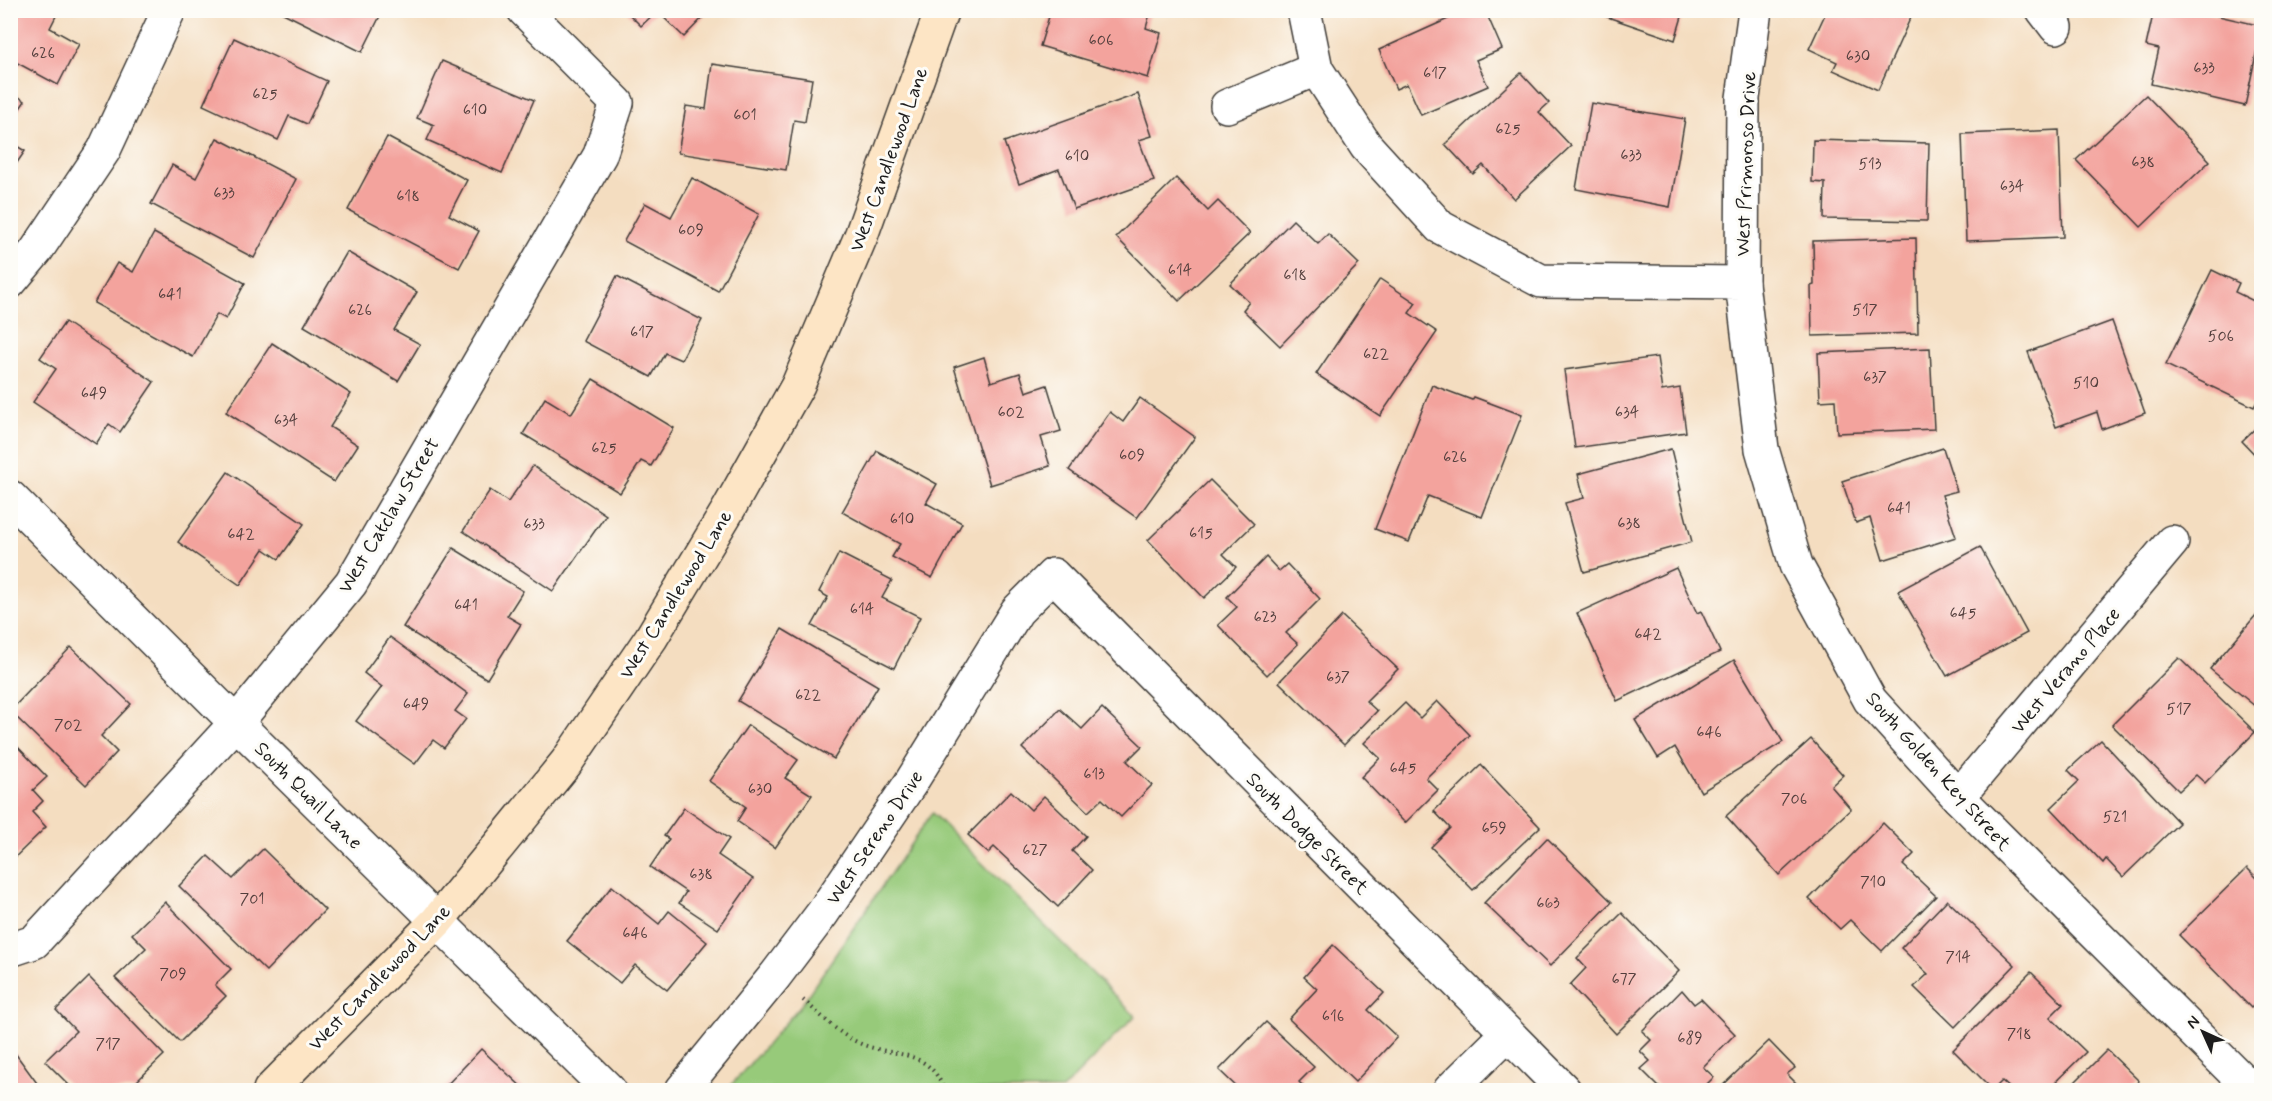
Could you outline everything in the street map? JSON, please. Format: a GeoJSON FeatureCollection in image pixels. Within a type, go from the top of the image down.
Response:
{"type":"FeatureCollection","features":[{"type":"Feature","properties":{"kind":"street"},"geometry":{"type":"LineString","coordinates":[[10,282],[36,251],[104,150],[169,10]]}},
{"type":"Feature","properties":{"kind":"street","name":"West Catclaw Street"},"geometry":{"type":"LineString","coordinates":[[10,951],[34,942],[236,723],[351,583],[600,155],[617,103],[524,10]]}},
{"type":"Feature","properties":{"kind":"street","name":"West Candlewood Lane"},"geometry":{"type":"LineString","coordinates":[[270,1090],[436,921],[566,763],[638,657],[728,510],[798,385],[861,236],[942,10]]}},
{"type":"Feature","properties":{"kind":"street"},"geometry":{"type":"LineString","coordinates":[[1304,10],[1316,69],[1366,147],[1440,227],[1541,281],[1742,283]]}},
{"type":"Feature","properties":{"kind":"street","name":"West Primoroso Drive"},"geometry":{"type":"LineString","coordinates":[[1742,283],[1743,98],[1755,10]]}},
{"type":"Feature","properties":{"kind":"street"},"geometry":{"type":"LineString","coordinates":[[1227,106],[1316,69]]}},
{"type":"Feature","properties":{"kind":"street","name":"South Golden Key Street"},"geometry":{"type":"LineString","coordinates":[[1742,283],[1762,449],[1796,565],[1870,700],[1958,797],[2252,1090]]}},
{"type":"Feature","properties":{"kind":"street","name":"South Quail Lane"},"geometry":{"type":"LineString","coordinates":[[10,497],[609,1090]]}},
{"type":"Feature","properties":{"kind":"street","name":"West Verano Place"},"geometry":{"type":"LineString","coordinates":[[1958,797],[2172,542]]}},
{"type":"Feature","properties":{"kind":"street","name":"West Sereno Drive"},"geometry":{"type":"LineString","coordinates":[[682,1090],[775,976],[822,914],[910,784],[1017,611],[1053,575]]}},
{"type":"Feature","properties":{"kind":"street","name":"South Dodge Street"},"geometry":{"type":"LineString","coordinates":[[1053,575],[1564,1090]]}},
{"type":"Feature","properties":{"kind":"street"},"geometry":{"type":"LineString","coordinates":[[1450,1090],[1507,1034]]}},
{"type":"Feature","properties":{"kind":"path"},"geometry":{"type":"LineString","coordinates":[[775,976],[854,1041],[887,1052],[911,1055],[932,1068],[944,1090]]}},
{"type":"Feature","properties":{"kind":"green space"},"geometry":{"type":"Polygon","coordinates":[[[932,813],[1135,1016],[1062,1090],[727,1090],[801,1005],[932,813]]]}},
{"type":"Feature","properties":{"kind":"building"},"geometry":{"type":"Polygon","coordinates":[[[10,10],[59,10],[50,28],[79,44],[58,85],[10,59],[10,10]]]}},
{"type":"Feature","properties":{"kind":"building"},"geometry":{"type":"Polygon","coordinates":[[[277,10],[383,10],[362,52],[277,10]]]}},
{"type":"Feature","properties":{"kind":"building"},"geometry":{"type":"Polygon","coordinates":[[[625,10],[710,10],[684,37],[657,11],[641,26],[625,10]]]}},
{"type":"Feature","properties":{"kind":"building"},"geometry":{"type":"Polygon","coordinates":[[[1051,10],[1151,10],[1146,28],[1161,33],[1148,78],[1040,46],[1051,10]]]}},
{"type":"Feature","properties":{"kind":"building"},"geometry":{"type":"Polygon","coordinates":[[[1468,10],[1485,10],[1502,49],[1476,60],[1488,86],[1421,115],[1407,84],[1396,89],[1379,50],[1468,10]]]}},
{"type":"Feature","properties":{"kind":"building"},"geometry":{"type":"Polygon","coordinates":[[[1587,10],[1684,10],[1675,40],[1587,10]]]}},
{"type":"Feature","properties":{"kind":"building"},"geometry":{"type":"Polygon","coordinates":[[[1827,10],[1914,10],[1878,90],[1833,70],[1837,62],[1809,49],[1827,10]]]}},
{"type":"Feature","properties":{"kind":"building"},"geometry":{"type":"Polygon","coordinates":[[[2154,10],[2193,10],[2262,26],[2245,106],[2151,84],[2159,49],[2146,46],[2154,10]]]}},
{"type":"Feature","properties":{"kind":"building"},"geometry":{"type":"Polygon","coordinates":[[[234,38],[327,81],[307,124],[289,116],[278,140],[203,105],[234,38]]]}},
{"type":"Feature","properties":{"kind":"building"},"geometry":{"type":"Polygon","coordinates":[[[442,61],[534,100],[502,173],[427,140],[434,125],[417,118],[442,61]]]}},
{"type":"Feature","properties":{"kind":"building"},"geometry":{"type":"Polygon","coordinates":[[[712,64],[812,79],[805,122],[794,120],[786,170],[678,153],[686,106],[706,109],[712,64]]]}},
{"type":"Feature","properties":{"kind":"building"},"geometry":{"type":"Polygon","coordinates":[[[1521,73],[1549,103],[1539,112],[1571,146],[1514,199],[1483,165],[1473,174],[1445,144],[1521,73]]]}},
{"type":"Feature","properties":{"kind":"building"},"geometry":{"type":"Polygon","coordinates":[[[10,91],[25,101],[10,123],[10,91]]]}},
{"type":"Feature","properties":{"kind":"building"},"geometry":{"type":"Polygon","coordinates":[[[1138,94],[1152,136],[1139,140],[1154,181],[1074,209],[1059,169],[1019,184],[1004,142],[1138,94]]]}},
{"type":"Feature","properties":{"kind":"building"},"geometry":{"type":"Polygon","coordinates":[[[2146,95],[2210,161],[2141,227],[2076,160],[2146,95]]]}},
{"type":"Feature","properties":{"kind":"building"},"geometry":{"type":"Polygon","coordinates":[[[1591,103],[1685,119],[1670,207],[1576,189],[1591,103]]]}},
{"type":"Feature","properties":{"kind":"building"},"geometry":{"type":"Polygon","coordinates":[[[2059,130],[2063,237],[1966,241],[1962,134],[2059,130]]]}},
{"type":"Feature","properties":{"kind":"building"},"geometry":{"type":"Polygon","coordinates":[[[387,137],[467,180],[449,215],[479,231],[459,268],[348,210],[387,137]]]}},
{"type":"Feature","properties":{"kind":"building"},"geometry":{"type":"Polygon","coordinates":[[[217,138],[296,179],[254,258],[151,204],[172,165],[196,178],[217,138]]]}},
{"type":"Feature","properties":{"kind":"building"},"geometry":{"type":"Polygon","coordinates":[[[1813,140],[1929,143],[1927,221],[1824,219],[1825,183],[1812,182],[1813,140]]]}},
{"type":"Feature","properties":{"kind":"building"},"geometry":{"type":"Polygon","coordinates":[[[10,142],[25,151],[10,173],[10,142]]]}},
{"type":"Feature","properties":{"kind":"building"},"geometry":{"type":"Polygon","coordinates":[[[692,178],[759,214],[718,291],[624,241],[645,203],[671,217],[692,178]]]}},
{"type":"Feature","properties":{"kind":"building"},"geometry":{"type":"Polygon","coordinates":[[[1176,178],[1208,211],[1218,201],[1250,233],[1179,301],[1116,237],[1176,178]]]}},
{"type":"Feature","properties":{"kind":"building"},"geometry":{"type":"Polygon","coordinates":[[[1293,220],[1318,244],[1328,234],[1359,264],[1280,346],[1243,310],[1249,302],[1230,284],[1293,220]]]}},
{"type":"Feature","properties":{"kind":"building"},"geometry":{"type":"Polygon","coordinates":[[[154,233],[245,283],[226,319],[217,314],[193,357],[94,303],[117,263],[133,272],[154,233]]]}},
{"type":"Feature","properties":{"kind":"building"},"geometry":{"type":"Polygon","coordinates":[[[1916,238],[1918,333],[1812,336],[1813,241],[1916,238]]]}},
{"type":"Feature","properties":{"kind":"building"},"geometry":{"type":"Polygon","coordinates":[[[347,252],[417,292],[394,330],[420,344],[398,381],[304,326],[347,252]]]}},
{"type":"Feature","properties":{"kind":"building"},"geometry":{"type":"Polygon","coordinates":[[[2212,270],[2239,283],[2235,292],[2262,305],[2262,391],[2254,407],[2166,365],[2212,270]]]}},
{"type":"Feature","properties":{"kind":"building"},"geometry":{"type":"Polygon","coordinates":[[[617,276],[702,320],[681,360],[665,353],[651,377],[583,341],[617,276]]]}},
{"type":"Feature","properties":{"kind":"building"},"geometry":{"type":"Polygon","coordinates":[[[1380,279],[1416,303],[1409,313],[1437,332],[1380,416],[1316,374],[1380,279]]]}},
{"type":"Feature","properties":{"kind":"building"},"geometry":{"type":"Polygon","coordinates":[[[2112,321],[2145,413],[2102,429],[2097,412],[2056,427],[2028,352],[2112,321]]]}},
{"type":"Feature","properties":{"kind":"building"},"geometry":{"type":"Polygon","coordinates":[[[65,322],[154,382],[120,432],[109,424],[96,444],[33,402],[56,369],[40,358],[65,322]]]}},
{"type":"Feature","properties":{"kind":"building"},"geometry":{"type":"Polygon","coordinates":[[[272,343],[351,394],[330,427],[358,445],[334,482],[226,412],[272,343]]]}},
{"type":"Feature","properties":{"kind":"building"},"geometry":{"type":"Polygon","coordinates":[[[1930,348],[1934,429],[1837,433],[1835,400],[1820,401],[1818,353],[1930,348]]]}},
{"type":"Feature","properties":{"kind":"building"},"geometry":{"type":"Polygon","coordinates":[[[984,357],[991,382],[1020,373],[1026,392],[1047,385],[1061,431],[1041,437],[1050,466],[990,485],[954,367],[984,357]]]}},
{"type":"Feature","properties":{"kind":"building"},"geometry":{"type":"Polygon","coordinates":[[[1657,357],[1662,391],[1680,388],[1686,432],[1575,448],[1564,370],[1657,357]]]}},
{"type":"Feature","properties":{"kind":"building"},"geometry":{"type":"Polygon","coordinates":[[[593,379],[674,428],[651,466],[641,461],[620,493],[523,434],[545,398],[571,414],[593,379]]]}},
{"type":"Feature","properties":{"kind":"building"},"geometry":{"type":"Polygon","coordinates":[[[1432,385],[1472,400],[1474,397],[1522,415],[1482,517],[1428,496],[1409,542],[1375,529],[1432,385]]]}},
{"type":"Feature","properties":{"kind":"building"},"geometry":{"type":"Polygon","coordinates":[[[1140,398],[1195,437],[1137,518],[1069,470],[1110,412],[1123,422],[1140,398]]]}},
{"type":"Feature","properties":{"kind":"building"},"geometry":{"type":"Polygon","coordinates":[[[2262,422],[2262,462],[2242,441],[2262,422]]]}},
{"type":"Feature","properties":{"kind":"building"},"geometry":{"type":"Polygon","coordinates":[[[1943,448],[1957,491],[1942,495],[1956,537],[1883,560],[1870,518],[1856,523],[1842,481],[1943,448]]]}},
{"type":"Feature","properties":{"kind":"building"},"geometry":{"type":"Polygon","coordinates":[[[1671,449],[1692,542],[1584,572],[1565,503],[1584,498],[1578,474],[1671,449]]]}},
{"type":"Feature","properties":{"kind":"building"},"geometry":{"type":"Polygon","coordinates":[[[877,451],[937,484],[926,503],[962,523],[932,578],[892,557],[900,544],[842,512],[877,451]]]}},
{"type":"Feature","properties":{"kind":"building"},"geometry":{"type":"Polygon","coordinates":[[[533,466],[606,515],[553,591],[463,531],[490,490],[508,502],[533,466]]]}},
{"type":"Feature","properties":{"kind":"building"},"geometry":{"type":"Polygon","coordinates":[[[228,472],[304,524],[279,559],[264,549],[240,585],[178,542],[228,472]]]}},
{"type":"Feature","properties":{"kind":"building"},"geometry":{"type":"Polygon","coordinates":[[[1210,480],[1254,524],[1223,554],[1236,567],[1204,598],[1148,540],[1210,480]]]}},
{"type":"Feature","properties":{"kind":"building"},"geometry":{"type":"Polygon","coordinates":[[[1980,547],[2027,633],[1947,676],[1898,591],[1980,547]]]}},
{"type":"Feature","properties":{"kind":"building"},"geometry":{"type":"Polygon","coordinates":[[[453,548],[523,591],[507,616],[521,624],[487,679],[403,627],[453,548]]]}},
{"type":"Feature","properties":{"kind":"building"},"geometry":{"type":"Polygon","coordinates":[[[839,553],[892,580],[882,598],[920,617],[894,668],[812,626],[828,597],[819,592],[839,553]]]}},
{"type":"Feature","properties":{"kind":"building"},"geometry":{"type":"Polygon","coordinates":[[[1266,557],[1279,571],[1287,564],[1320,599],[1286,633],[1298,644],[1267,675],[1218,625],[1237,607],[1227,597],[1266,557]]]}},
{"type":"Feature","properties":{"kind":"building"},"geometry":{"type":"Polygon","coordinates":[[[1676,568],[1697,613],[1701,611],[1720,652],[1617,701],[1577,613],[1676,568]]]}},
{"type":"Feature","properties":{"kind":"building"},"geometry":{"type":"Polygon","coordinates":[[[2262,608],[2262,712],[2210,669],[2262,608]]]}},
{"type":"Feature","properties":{"kind":"building"},"geometry":{"type":"Polygon","coordinates":[[[1342,616],[1398,669],[1366,701],[1377,711],[1344,745],[1279,682],[1342,616]]]}},
{"type":"Feature","properties":{"kind":"building"},"geometry":{"type":"Polygon","coordinates":[[[782,629],[878,686],[834,759],[738,701],[782,629]]]}},
{"type":"Feature","properties":{"kind":"building"},"geometry":{"type":"Polygon","coordinates":[[[390,637],[468,694],[455,711],[466,719],[444,748],[433,740],[415,764],[356,721],[382,687],[364,673],[390,637]]]}},
{"type":"Feature","properties":{"kind":"building"},"geometry":{"type":"Polygon","coordinates":[[[71,647],[131,704],[101,736],[117,752],[86,785],[10,711],[71,647]]]}},
{"type":"Feature","properties":{"kind":"building"},"geometry":{"type":"Polygon","coordinates":[[[2179,658],[2255,732],[2205,783],[2196,775],[2179,791],[2112,725],[2179,658]]]}},
{"type":"Feature","properties":{"kind":"building"},"geometry":{"type":"Polygon","coordinates":[[[1734,660],[1783,742],[1701,792],[1675,747],[1658,758],[1635,720],[1734,660]]]}},
{"type":"Feature","properties":{"kind":"building"},"geometry":{"type":"Polygon","coordinates":[[[1437,701],[1470,735],[1426,778],[1438,790],[1405,823],[1361,777],[1380,758],[1364,743],[1405,703],[1420,718],[1437,701]]]}},
{"type":"Feature","properties":{"kind":"building"},"geometry":{"type":"Polygon","coordinates":[[[1102,708],[1142,746],[1127,761],[1152,785],[1121,817],[1102,799],[1088,812],[1022,748],[1060,709],[1082,729],[1102,708]]]}},
{"type":"Feature","properties":{"kind":"building"},"geometry":{"type":"Polygon","coordinates":[[[748,725],[798,760],[785,778],[812,795],[775,848],[737,821],[746,807],[709,781],[748,725]]]}},
{"type":"Feature","properties":{"kind":"building"},"geometry":{"type":"Polygon","coordinates":[[[10,739],[47,777],[33,790],[43,801],[32,812],[46,827],[10,862],[10,739]]]}},
{"type":"Feature","properties":{"kind":"building"},"geometry":{"type":"Polygon","coordinates":[[[1811,739],[1843,775],[1831,786],[1851,809],[1779,875],[1726,816],[1811,739]]]}},
{"type":"Feature","properties":{"kind":"building"},"geometry":{"type":"Polygon","coordinates":[[[2101,740],[2179,823],[2123,877],[2106,859],[2103,863],[2051,808],[2079,781],[2068,770],[2101,740]]]}},
{"type":"Feature","properties":{"kind":"building"},"geometry":{"type":"Polygon","coordinates":[[[1481,765],[1540,827],[1473,890],[1431,847],[1450,828],[1434,811],[1481,765]]]}},
{"type":"Feature","properties":{"kind":"building"},"geometry":{"type":"Polygon","coordinates":[[[1011,791],[1031,810],[1044,796],[1086,836],[1072,851],[1092,870],[1058,907],[994,847],[988,853],[968,835],[1011,791]]]}},
{"type":"Feature","properties":{"kind":"building"},"geometry":{"type":"Polygon","coordinates":[[[684,808],[729,839],[718,855],[753,879],[718,929],[679,903],[686,892],[650,867],[669,839],[664,836],[684,808]]]}},
{"type":"Feature","properties":{"kind":"building"},"geometry":{"type":"Polygon","coordinates":[[[1883,823],[1914,854],[1903,865],[1936,896],[1882,951],[1850,920],[1840,929],[1809,899],[1883,823]]]}},
{"type":"Feature","properties":{"kind":"building"},"geometry":{"type":"Polygon","coordinates":[[[1547,838],[1612,902],[1550,966],[1484,903],[1547,838]]]}},
{"type":"Feature","properties":{"kind":"building"},"geometry":{"type":"Polygon","coordinates":[[[263,849],[325,910],[266,971],[179,886],[208,856],[233,879],[263,849]]]}},
{"type":"Feature","properties":{"kind":"building"},"geometry":{"type":"Polygon","coordinates":[[[2247,868],[2262,883],[2262,998],[2251,1008],[2179,935],[2247,868]]]}},
{"type":"Feature","properties":{"kind":"building"},"geometry":{"type":"Polygon","coordinates":[[[612,886],[659,924],[669,911],[707,942],[667,990],[635,965],[620,983],[567,941],[612,886]]]}},
{"type":"Feature","properties":{"kind":"building"},"geometry":{"type":"Polygon","coordinates":[[[1947,900],[2015,965],[1955,1027],[1914,987],[1928,974],[1901,948],[1947,900]]]}},
{"type":"Feature","properties":{"kind":"building"},"geometry":{"type":"Polygon","coordinates":[[[165,902],[231,969],[215,985],[226,996],[180,1042],[115,978],[146,948],[132,934],[165,902]]]}},
{"type":"Feature","properties":{"kind":"building"},"geometry":{"type":"Polygon","coordinates":[[[1622,913],[1679,971],[1616,1034],[1570,985],[1586,968],[1577,958],[1622,913]]]}},
{"type":"Feature","properties":{"kind":"building"},"geometry":{"type":"Polygon","coordinates":[[[1333,945],[1384,993],[1368,1010],[1397,1037],[1355,1082],[1289,1019],[1317,989],[1304,977],[1333,945]]]}},
{"type":"Feature","properties":{"kind":"building"},"geometry":{"type":"Polygon","coordinates":[[[2031,972],[2063,1004],[2050,1017],[2086,1052],[2047,1090],[2012,1090],[2002,1081],[1993,1090],[1953,1050],[2031,972]]]}},
{"type":"Feature","properties":{"kind":"building"},"geometry":{"type":"Polygon","coordinates":[[[89,977],[164,1055],[136,1082],[144,1090],[74,1090],[45,1061],[76,1031],[56,1010],[89,977]]]}},
{"type":"Feature","properties":{"kind":"building"},"geometry":{"type":"Polygon","coordinates":[[[1682,990],[1694,1004],[1701,999],[1735,1034],[1703,1067],[1714,1077],[1701,1090],[1662,1090],[1641,1069],[1650,1061],[1640,1051],[1651,1040],[1642,1031],[1682,990]]]}},
{"type":"Feature","properties":{"kind":"building"},"geometry":{"type":"Polygon","coordinates":[[[1266,1022],[1314,1067],[1299,1082],[1307,1090],[1240,1090],[1219,1070],[1266,1022]]]}},
{"type":"Feature","properties":{"kind":"building"},"geometry":{"type":"Polygon","coordinates":[[[1769,1041],[1795,1068],[1787,1074],[1803,1090],[1718,1090],[1769,1041]]]}},
{"type":"Feature","properties":{"kind":"building"},"geometry":{"type":"Polygon","coordinates":[[[481,1049],[525,1090],[442,1090],[481,1049]]]}},
{"type":"Feature","properties":{"kind":"building"},"geometry":{"type":"Polygon","coordinates":[[[2107,1050],[2139,1081],[2130,1090],[2067,1090],[2107,1050]]]}},
{"type":"Feature","properties":{"kind":"building"},"geometry":{"type":"Polygon","coordinates":[[[15,1053],[42,1090],[10,1090],[10,1057],[15,1053]]]}}]}
